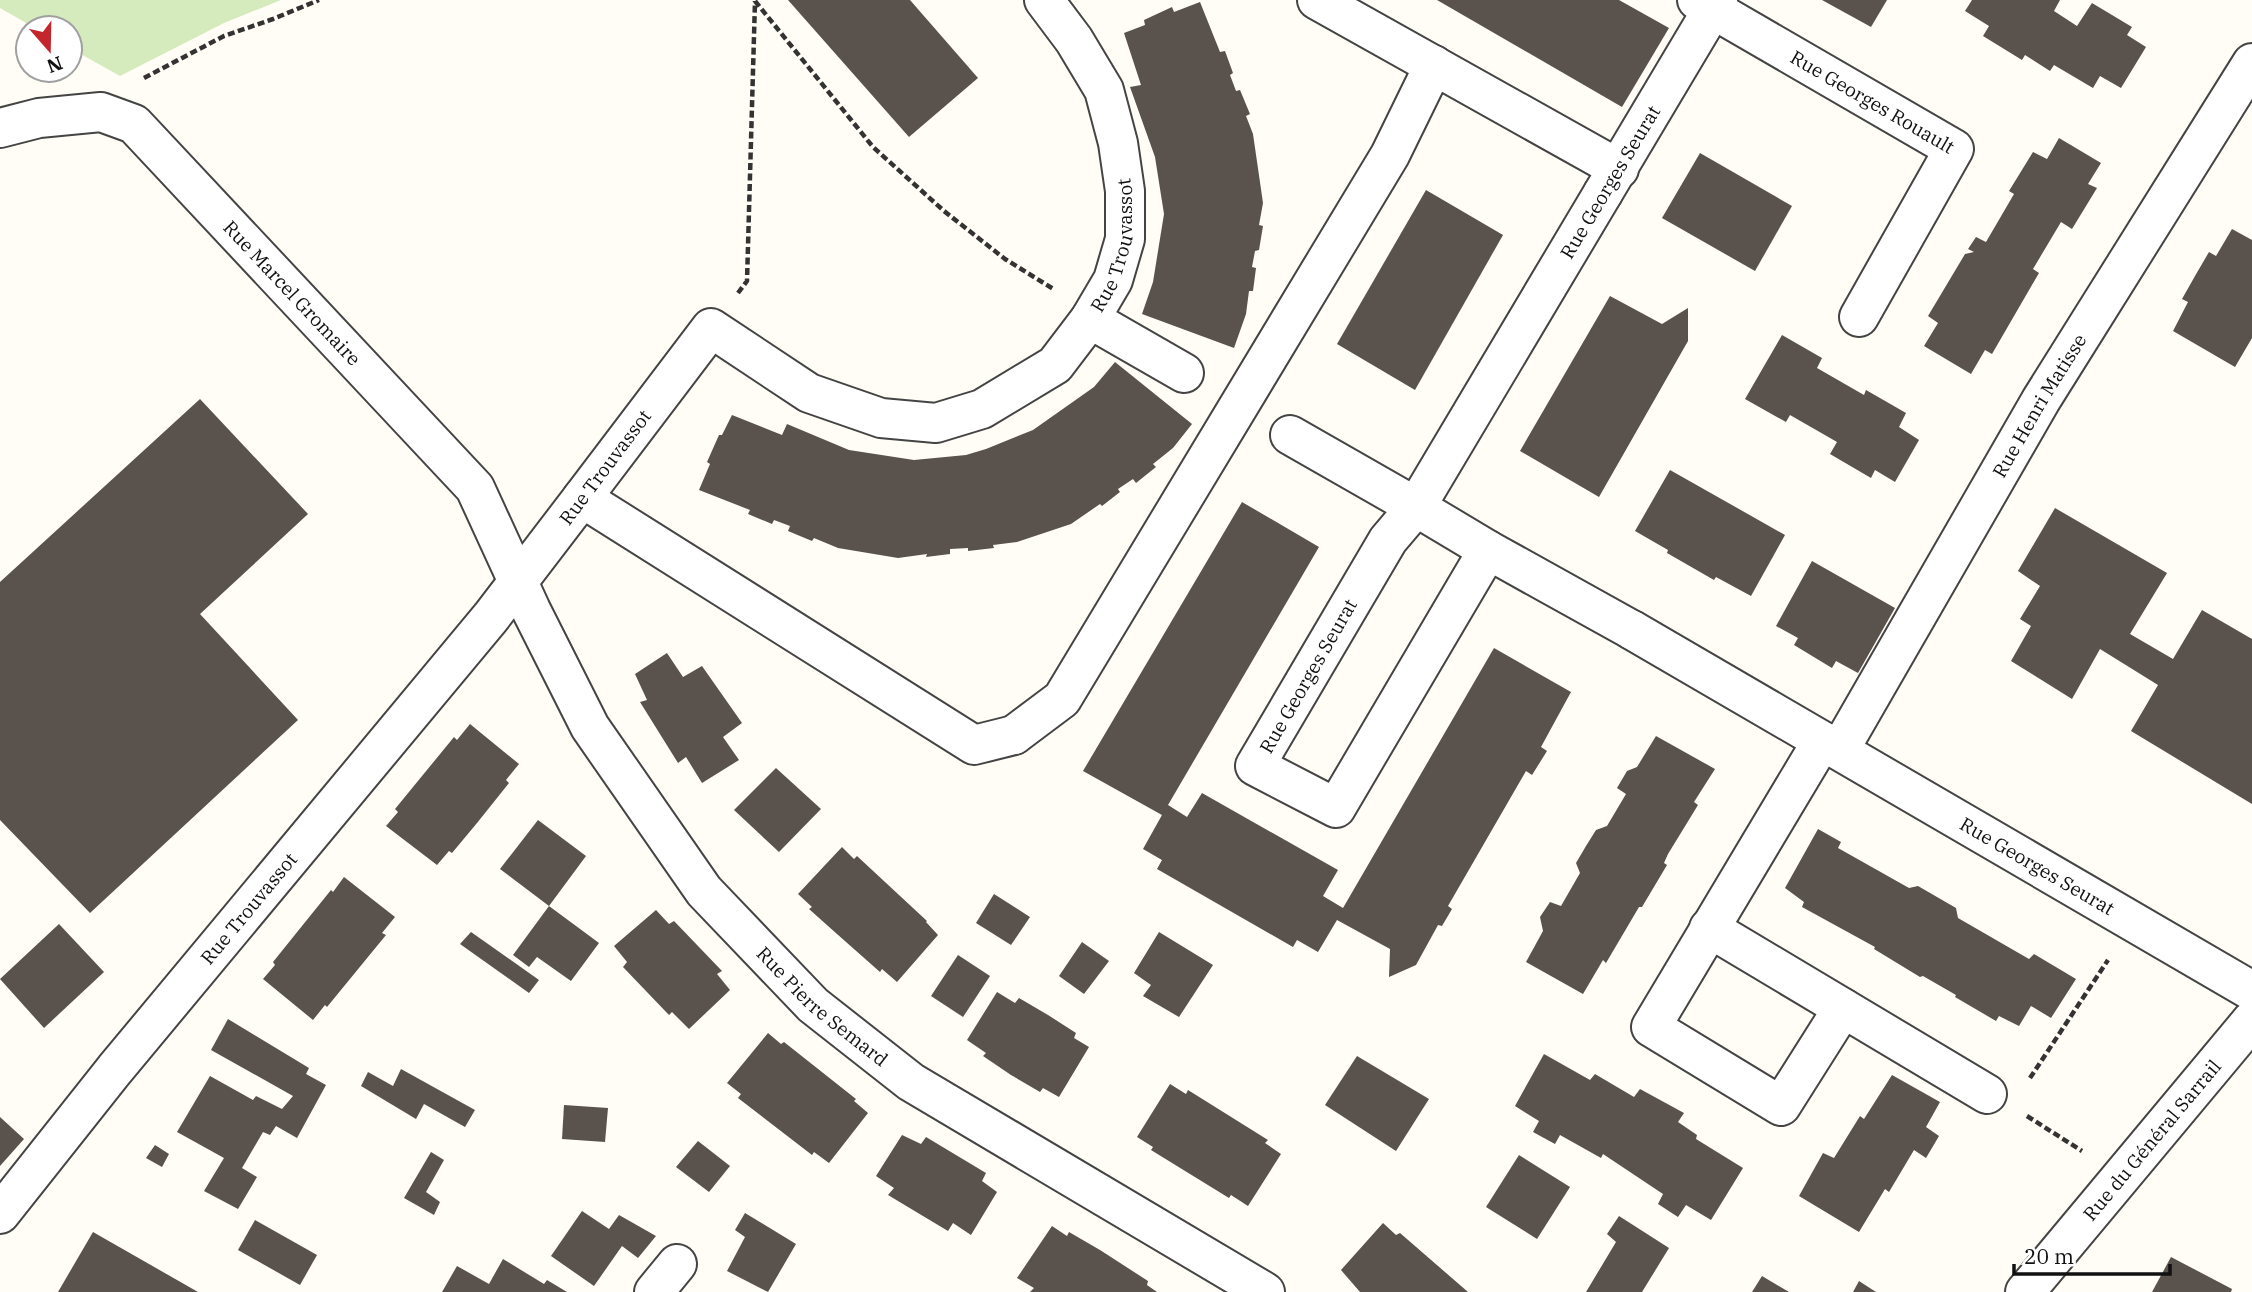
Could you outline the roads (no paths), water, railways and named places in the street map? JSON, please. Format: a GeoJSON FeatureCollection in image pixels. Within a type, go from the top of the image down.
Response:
{"type":"FeatureCollection","features":[{"type":"Feature","properties":{"kind":"street","name":"Rue Trouvassot"},"geometry":{"type":"LineString","coordinates":[[0,1214],[115,1069],[491,617],[711,328],[809,393],[881,418],[936,422],[982,409],[1055,365],[1090,319],[1113,280],[1125,239],[1125,191],[1118,144],[1104,90],[1074,40],[1044,0]]}},
{"type":"Feature","properties":{"kind":"street"},"geometry":{"type":"LineString","coordinates":[[1317,0],[1434,65],[1611,181]]}},
{"type":"Feature","properties":{"kind":"street","name":"Rue Georges Seurat"},"geometry":{"type":"LineString","coordinates":[[1488,550],[1336,808],[1255,766],[1388,540],[1416,507],[1611,181],[1709,3]]}},
{"type":"Feature","properties":{"kind":"street","name":"Rue Georges Rouault"},"geometry":{"type":"LineString","coordinates":[[1709,3],[1954,149],[1858,317]]}},
{"type":"Feature","properties":{"kind":"street"},"geometry":{"type":"LineString","coordinates":[[582,498],[974,745],[1014,735],[1062,699],[1390,155],[1434,65]]}},
{"type":"Feature","properties":{"kind":"street","name":"Rue Henri Matisse"},"geometry":{"type":"LineString","coordinates":[[1831,745],[2040,400],[2250,66]]}},
{"type":"Feature","properties":{"kind":"street","name":"Rue Marcel Gromaire"},"geometry":{"type":"LineString","coordinates":[[0,128],[39,118],[101,112],[134,124],[475,488],[518,582]]}},
{"type":"Feature","properties":{"kind":"street"},"geometry":{"type":"LineString","coordinates":[[1090,319],[1184,373]]}},
{"type":"Feature","properties":{"kind":"street"},"geometry":{"type":"LineString","coordinates":[[1290,435],[1416,507]]}},
{"type":"Feature","properties":{"kind":"street","name":"Rue Georges Seurat"},"geometry":{"type":"LineString","coordinates":[[1416,507],[2252,991]]}},
{"type":"Feature","properties":{"kind":"street","name":"Rue Pierre Semard"},"geometry":{"type":"LineString","coordinates":[[518,582],[590,727],[643,804],[704,891],[813,1005],[912,1082],[1265,1292]]}},
{"type":"Feature","properties":{"kind":"street"},"geometry":{"type":"LineString","coordinates":[[1831,745],[1709,928],[1651,1027],[1781,1106],[1843,1008]]}},
{"type":"Feature","properties":{"kind":"street"},"geometry":{"type":"LineString","coordinates":[[1709,928],[1987,1094]]}},
{"type":"Feature","properties":{"kind":"street","name":"Rue du Général Sarrail"},"geometry":{"type":"LineString","coordinates":[[2025,1292],[2252,1020]]}}]}
